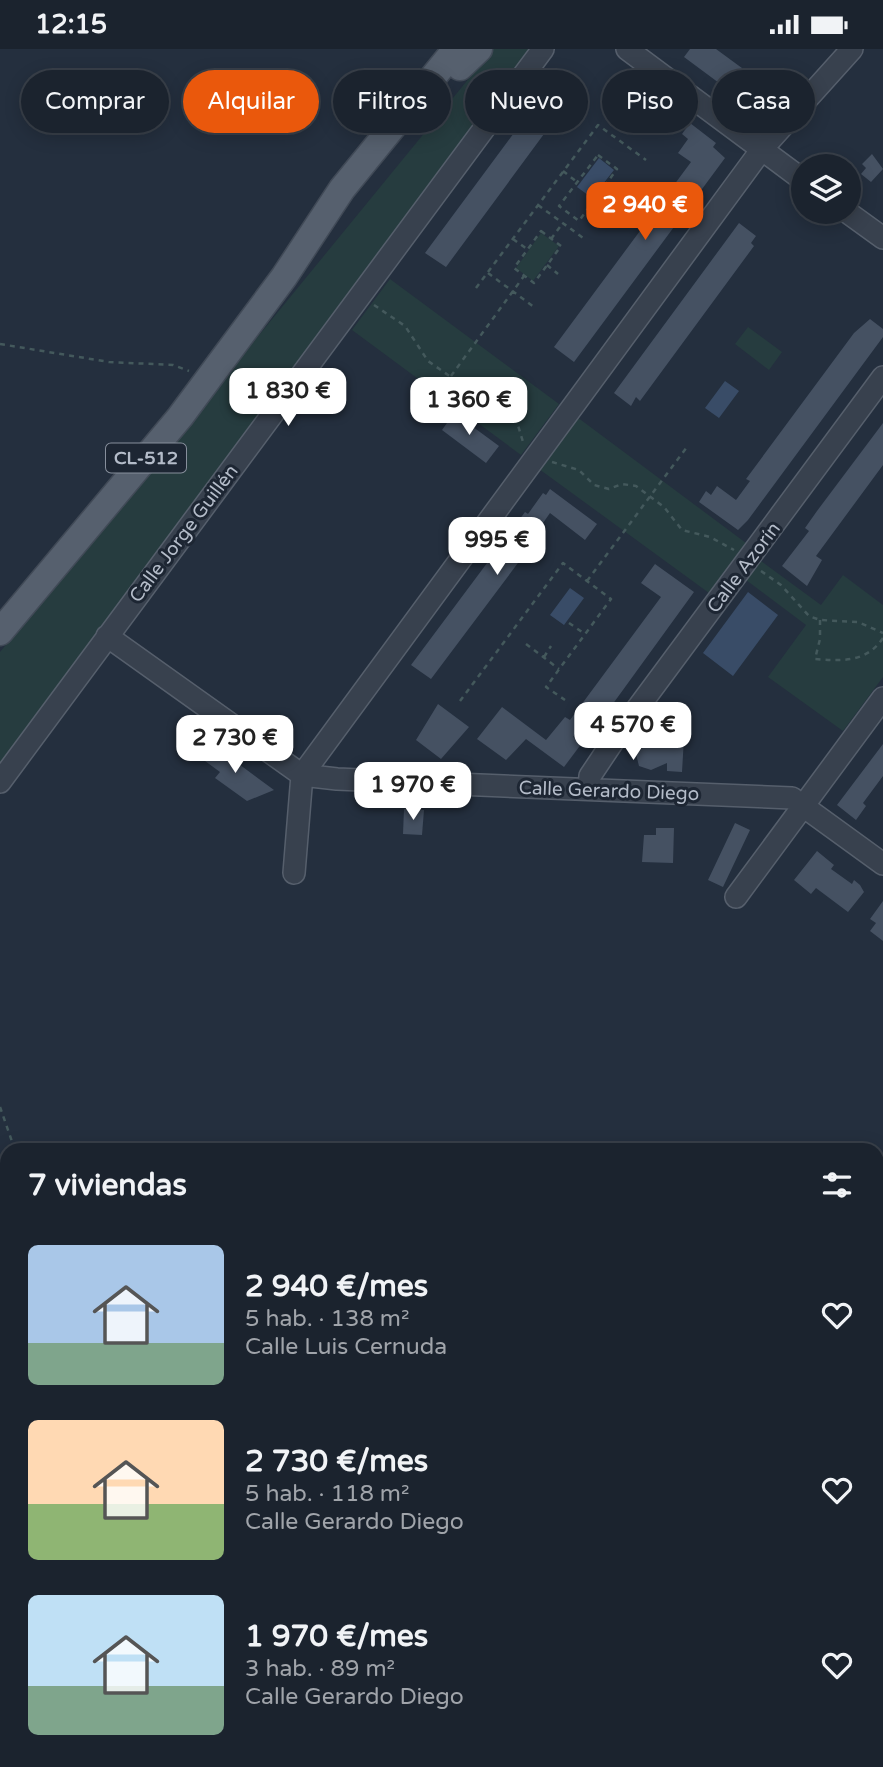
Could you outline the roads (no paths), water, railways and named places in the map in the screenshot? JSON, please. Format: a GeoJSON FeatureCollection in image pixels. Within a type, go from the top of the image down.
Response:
{"type":"FeatureCollection","features":[{"type":"Feature","properties":{"kind":"main road","name":"CL-512"},"geometry":{"type":"LineString","coordinates":[[0,632],[206,382],[284,277],[322,237],[463,54]]}},
{"type":"Feature","properties":{"kind":"street","name":"Calle Jorge Guillén"},"geometry":{"type":"LineString","coordinates":[[0,782],[543,49]]}},
{"type":"Feature","properties":{"kind":"street"},"geometry":{"type":"LineString","coordinates":[[626,49],[791,171]]}},
{"type":"Feature","properties":{"kind":"street"},"geometry":{"type":"LineString","coordinates":[[294,873],[302,775],[319,749],[762,149],[852,49]]}},
{"type":"Feature","properties":{"kind":"street"},"geometry":{"type":"LineString","coordinates":[[861,222],[883,238]]}},
{"type":"Feature","properties":{"kind":"street","name":"Calle Azorín"},"geometry":{"type":"LineString","coordinates":[[589,789],[590,776],[603,756],[883,377]]}},
{"type":"Feature","properties":{"kind":"street","name":"Calle Gerardo Diego"},"geometry":{"type":"LineString","coordinates":[[107,636],[302,775],[337,779],[792,798],[883,865]]}},
{"type":"Feature","properties":{"kind":"street"},"geometry":{"type":"LineString","coordinates":[[736,897],[883,698]]}},
{"type":"Feature","properties":{"kind":"street"},"geometry":{"type":"LineString","coordinates":[[319,749],[332,757],[338,768],[337,779]]}},
{"type":"Feature","properties":{"kind":"street"},"geometry":{"type":"LineString","coordinates":[[603,756],[615,774],[620,791]]}},
{"type":"Feature","properties":{"kind":"water"},"geometry":{"type":"Polygon","coordinates":[[[599,158],[614,170],[592,198],[577,187],[599,158]]]}},
{"type":"Feature","properties":{"kind":"water"},"geometry":{"type":"Polygon","coordinates":[[[725,381],[739,391],[719,418],[705,408],[725,381]]]}},
{"type":"Feature","properties":{"kind":"water"},"geometry":{"type":"Polygon","coordinates":[[[570,588],[584,598],[564,625],[550,615],[570,588]]]}},
{"type":"Feature","properties":{"kind":"water"},"geometry":{"type":"Polygon","coordinates":[[[748,592],[778,615],[733,676],[703,653],[748,592]]]}}]}
